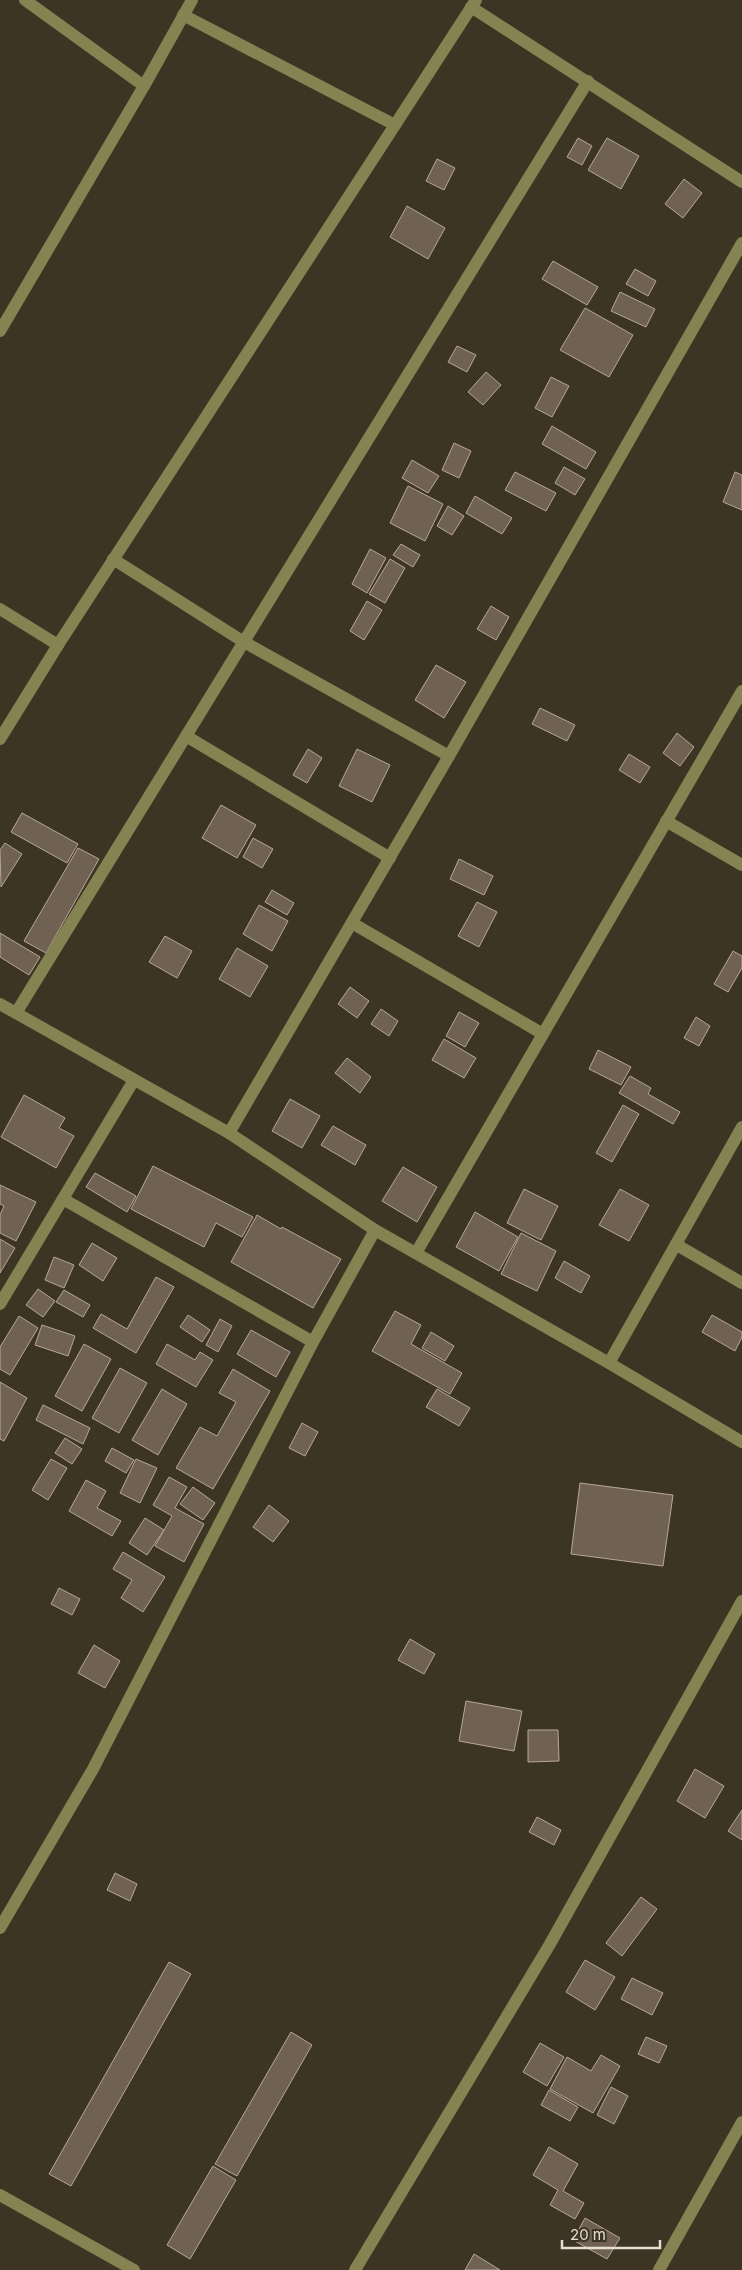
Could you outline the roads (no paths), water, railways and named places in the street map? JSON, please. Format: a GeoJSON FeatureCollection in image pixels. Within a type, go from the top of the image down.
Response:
{"type":"FeatureCollection","features":[{"type":"Feature","properties":{"kind":"street"},"geometry":{"type":"LineString","coordinates":[[25,0],[144,86]]}},
{"type":"Feature","properties":{"kind":"street"},"geometry":{"type":"LineString","coordinates":[[0,330],[144,86],[192,0]]}},
{"type":"Feature","properties":{"kind":"street"},"geometry":{"type":"LineString","coordinates":[[0,739],[113,559],[474,4],[742,182]]}},
{"type":"Feature","properties":{"kind":"street"},"geometry":{"type":"LineString","coordinates":[[183,15],[395,125]]}},
{"type":"Feature","properties":{"kind":"street"},"geometry":{"type":"LineString","coordinates":[[16,1013],[588,81]]}},
{"type":"Feature","properties":{"kind":"street"},"geometry":{"type":"LineString","coordinates":[[229,1133],[449,756],[742,243]]}},
{"type":"Feature","properties":{"kind":"street"},"geometry":{"type":"LineString","coordinates":[[113,559],[244,642],[449,756]]}},
{"type":"Feature","properties":{"kind":"street"},"geometry":{"type":"LineString","coordinates":[[0,609],[58,645]]}},
{"type":"Feature","properties":{"kind":"street"},"geometry":{"type":"LineString","coordinates":[[416,1253],[742,691]]}},
{"type":"Feature","properties":{"kind":"street"},"geometry":{"type":"LineString","coordinates":[[186,736],[390,858]]}},
{"type":"Feature","properties":{"kind":"street"},"geometry":{"type":"LineString","coordinates":[[666,821],[742,865]]}},
{"type":"Feature","properties":{"kind":"street"},"geometry":{"type":"LineString","coordinates":[[352,923],[543,1034]]}},
{"type":"Feature","properties":{"kind":"street"},"geometry":{"type":"LineString","coordinates":[[0,1004],[229,1133],[375,1230],[610,1363],[742,1442]]}},
{"type":"Feature","properties":{"kind":"street"},"geometry":{"type":"LineString","coordinates":[[0,1304],[134,1080]]}},
{"type":"Feature","properties":{"kind":"street"},"geometry":{"type":"LineString","coordinates":[[610,1363],[742,1127]]}},
{"type":"Feature","properties":{"kind":"street"},"geometry":{"type":"LineString","coordinates":[[63,1199],[313,1342]]}},
{"type":"Feature","properties":{"kind":"street"},"geometry":{"type":"LineString","coordinates":[[0,1928],[92,1768],[313,1342],[375,1230]]}},
{"type":"Feature","properties":{"kind":"street"},"geometry":{"type":"LineString","coordinates":[[677,1245],[742,1283]]}},
{"type":"Feature","properties":{"kind":"street"},"geometry":{"type":"LineString","coordinates":[[355,2270],[550,1944],[742,1601]]}},
{"type":"Feature","properties":{"kind":"street"},"geometry":{"type":"LineString","coordinates":[[659,2270],[740,2129]]}},
{"type":"Feature","properties":{"kind":"street"},"geometry":{"type":"LineString","coordinates":[[0,2195],[134,2270]]}}]}
